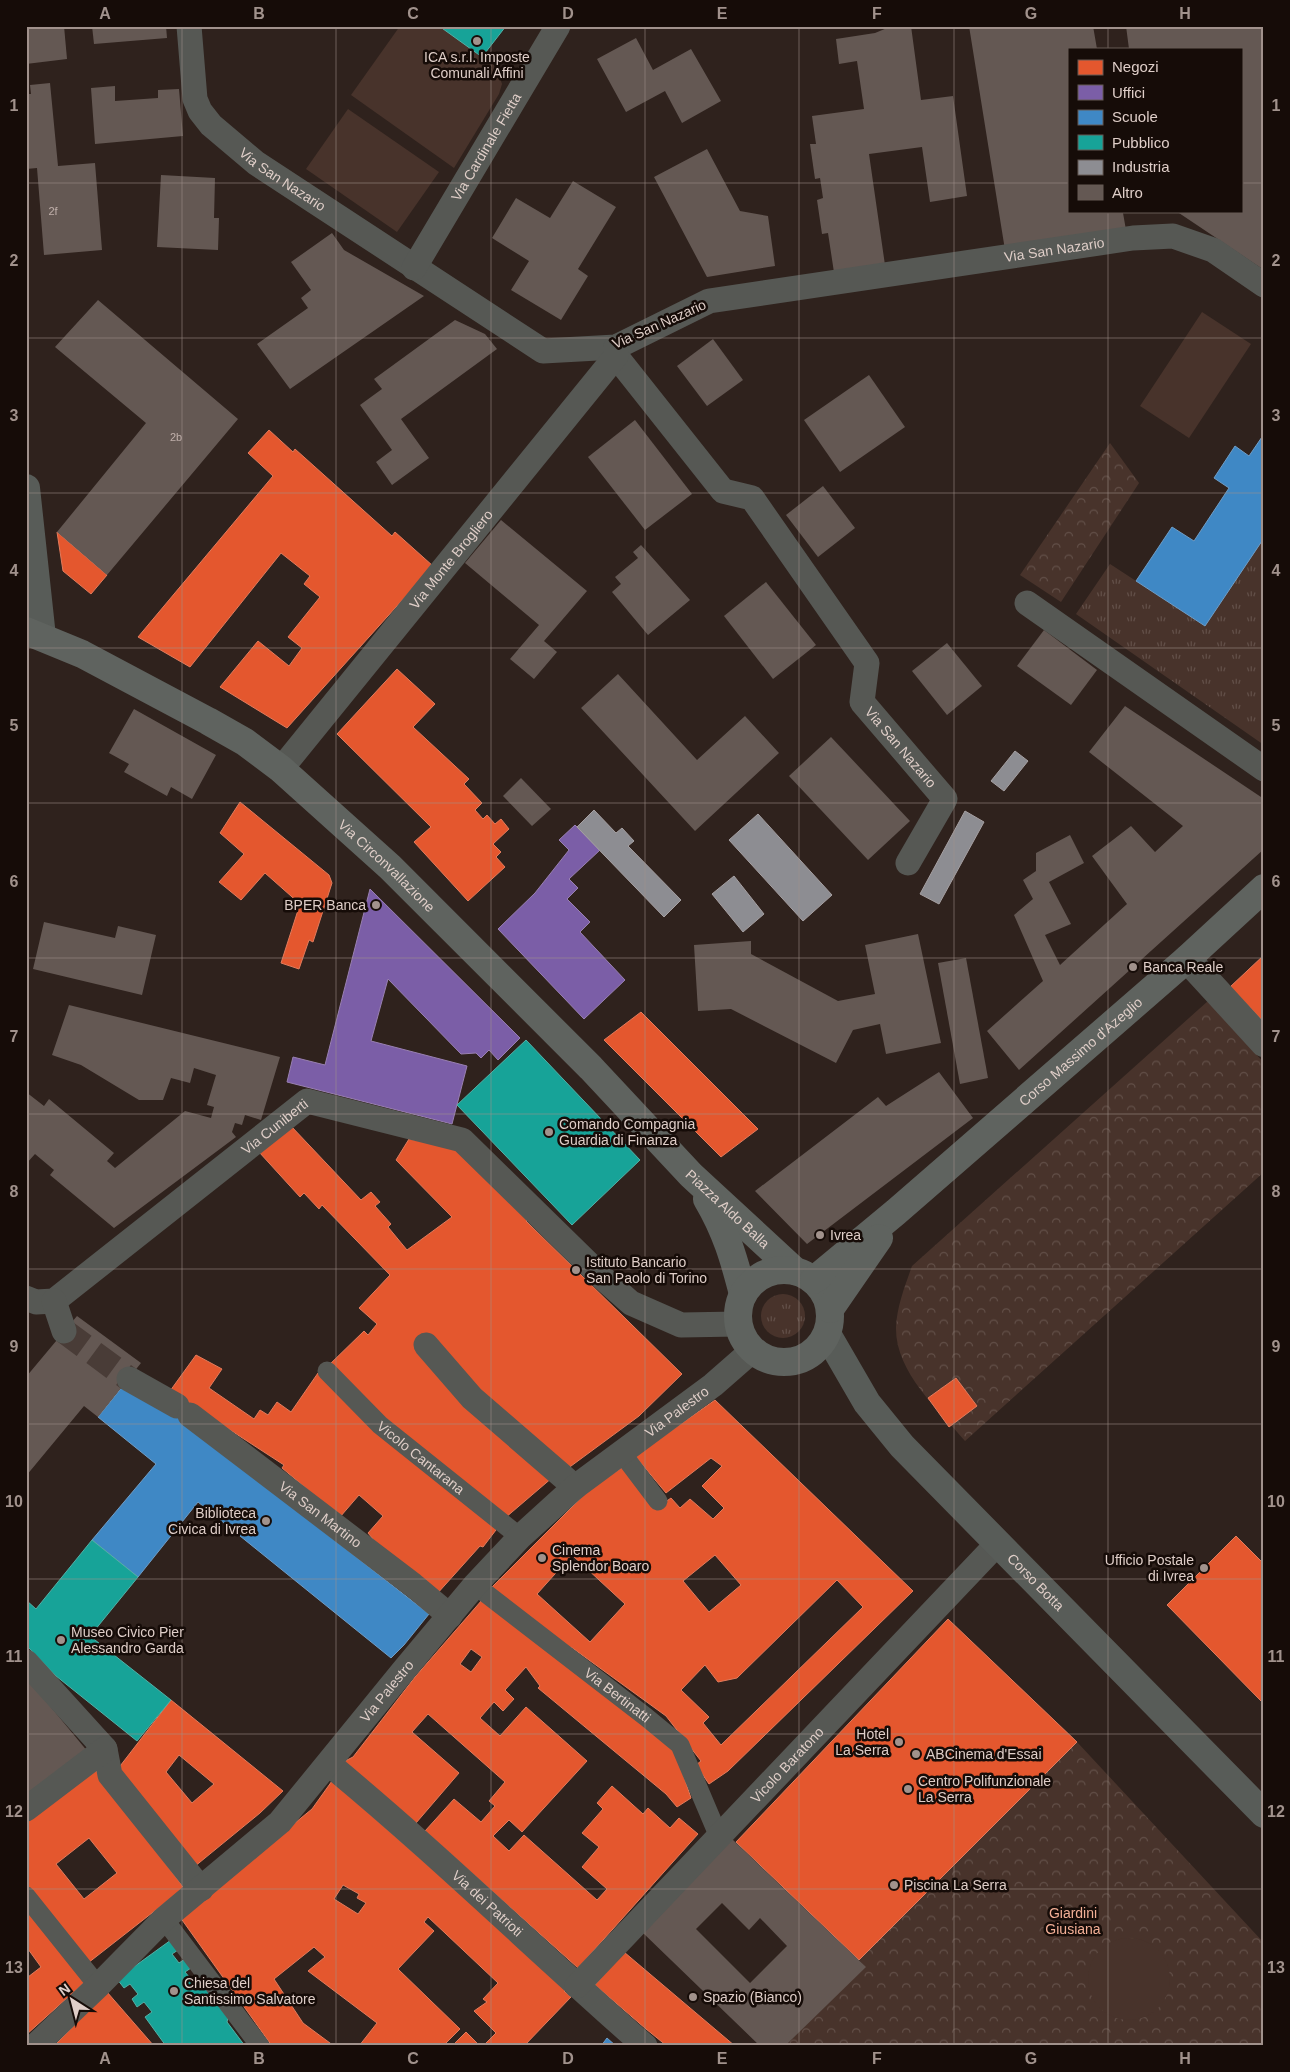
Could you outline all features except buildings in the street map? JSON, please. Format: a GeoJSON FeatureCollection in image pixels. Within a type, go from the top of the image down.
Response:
{"type":"FeatureCollection","features":[{"type":"Feature","properties":{"kind":"main road"},"geometry":{"type":"LineString","coordinates":[[26,488],[34,634]]}},
{"type":"Feature","properties":{"kind":"main road","name":"Via Circonvallazione"},"geometry":{"type":"LineString","coordinates":[[34,634],[82,654],[245,742],[281,769],[390,867],[591,1068],[692,1175]]}},
{"type":"Feature","properties":{"kind":"main road","name":"Corso Massimo d'Azeglio"},"geometry":{"type":"LineString","coordinates":[[804,1276],[896,1212],[1264,888]]}},
{"type":"Feature","properties":{"kind":"main road","name":"Piazza Aldo Balla"},"geometry":{"type":"LineString","coordinates":[[692,1175],[804,1276]]}},
{"type":"Feature","properties":{"kind":"main road","name":"Piazza Aldo Balla"},"geometry":{"type":"LineString","coordinates":[[692,1175],[722,1224],[732,1251],[743,1294]]}},
{"type":"Feature","properties":{"kind":"main road","name":"Corso Massimo d'Azeglio"},"geometry":{"type":"LineString","coordinates":[[829,1322],[896,1212]]}},
{"type":"Feature","properties":{"kind":"main road"},"geometry":{"type":"LineString","coordinates":[[781,1270],[804,1276],[825,1294],[829,1322],[814,1352],[799,1360],[788,1362],[773,1361],[761,1357],[744,1340],[738,1324],[738,1310],[743,1294],[752,1283],[765,1274],[781,1270]]}},
{"type":"Feature","properties":{"kind":"main road","name":"Corso Botta"},"geometry":{"type":"LineString","coordinates":[[829,1322],[867,1403],[902,1446],[1264,1814]]}},
{"type":"Feature","properties":{"kind":"street","name":"Via San Nazario"},"geometry":{"type":"LineString","coordinates":[[189,26],[195,99],[200,111],[211,125],[256,163],[542,351],[616,351],[709,301],[1133,238],[1173,236],[1205,247],[1213,250],[1264,285]]}},
{"type":"Feature","properties":{"kind":"street","name":"Via Cardinale Fietta"},"geometry":{"type":"LineString","coordinates":[[414,268],[558,26]]}},
{"type":"Feature","properties":{"kind":"street","name":"Via San Nazario"},"geometry":{"type":"LineString","coordinates":[[616,351],[723,491],[752,498],[867,663],[862,702],[945,799],[908,863]]}},
{"type":"Feature","properties":{"kind":"street","name":"Via Monte Brogliero"},"geometry":{"type":"LineString","coordinates":[[281,769],[616,351]]}},
{"type":"Feature","properties":{"kind":"street"},"geometry":{"type":"LineString","coordinates":[[1026,603],[1264,769]]}},
{"type":"Feature","properties":{"kind":"street"},"geometry":{"type":"LineString","coordinates":[[1186,958],[1264,1043]]}},
{"type":"Feature","properties":{"kind":"street","name":"Via Cuniberti"},"geometry":{"type":"LineString","coordinates":[[54,1301],[307,1101],[462,1140],[631,1303],[682,1325],[738,1324]]}},
{"type":"Feature","properties":{"kind":"street"},"geometry":{"type":"LineString","coordinates":[[26,1298],[36,1302],[54,1301],[64,1331]]}},
{"type":"Feature","properties":{"kind":"street"},"geometry":{"type":"LineString","coordinates":[[426,1345],[472,1398],[575,1487]]}},
{"type":"Feature","properties":{"kind":"street","name":"Via Palestro"},"geometry":{"type":"LineString","coordinates":[[35,2046],[164,1919],[280,1822],[322,1758],[520,1537],[575,1487],[713,1385],[753,1350]]}},
{"type":"Feature","properties":{"kind":"street","name":"Vicolo Cantarana"},"geometry":{"type":"LineString","coordinates":[[327,1371],[380,1425],[520,1537]]}},
{"type":"Feature","properties":{"kind":"street","name":"Via San Martino"},"geometry":{"type":"LineString","coordinates":[[129,1379],[183,1410],[413,1585],[450,1616]]}},
{"type":"Feature","properties":{"kind":"street"},"geometry":{"type":"LineString","coordinates":[[621,1452],[658,1502]]}},
{"type":"Feature","properties":{"kind":"street","name":"Vicolo Baratono"},"geometry":{"type":"LineString","coordinates":[[576,1986],[998,1543]]}},
{"type":"Feature","properties":{"kind":"street","name":"Via Bertinatti"},"geometry":{"type":"LineString","coordinates":[[475,1585],[680,1745],[719,1836]]}},
{"type":"Feature","properties":{"kind":"street"},"geometry":{"type":"LineString","coordinates":[[26,1662],[104,1750],[110,1775],[201,1888]]}},
{"type":"Feature","properties":{"kind":"street"},"geometry":{"type":"LineString","coordinates":[[28,1808],[104,1750]]}},
{"type":"Feature","properties":{"kind":"street","name":"Via dei Patrioti"},"geometry":{"type":"LineString","coordinates":[[322,1758],[394,1818],[576,1986],[646,2046]]}},
{"type":"Feature","properties":{"kind":"street"},"geometry":{"type":"LineString","coordinates":[[26,1896],[98,1986]]}},
{"type":"Feature","properties":{"kind":"street"},"geometry":{"type":"LineString","coordinates":[[164,1919],[260,2046]]}},
{"type":"Feature","properties":{"kind":"green space"},"geometry":{"type":"Polygon","coordinates":[[[400,26],[439,26],[492,63],[497,69],[502,84],[499,94],[454,168],[351,95],[400,26]]]}},
{"type":"Feature","properties":{"kind":"green space"},"geometry":{"type":"Polygon","coordinates":[[[348,109],[439,172],[397,232],[306,169],[348,109]]]}},
{"type":"Feature","properties":{"kind":"green space"},"geometry":{"type":"Polygon","coordinates":[[[1202,312],[1251,344],[1189,438],[1140,406],[1202,312]]]}},
{"type":"Feature","properties":{"kind":"green space"},"geometry":{"type":"Polygon","coordinates":[[[1110,443],[1139,483],[1061,602],[1020,575],[1110,443]]]}},
{"type":"Feature","properties":{"kind":"green space"},"geometry":{"type":"Polygon","coordinates":[[[1264,537],[1264,745],[1076,614],[1110,564],[1205,626],[1264,537]]]}},
{"type":"Feature","properties":{"kind":"green space"},"geometry":{"type":"Polygon","coordinates":[[[1208,1001],[1264,1063],[1264,1172],[965,1441],[920,1389],[910,1374],[898,1344],[896,1327],[898,1311],[912,1266],[1208,1001]]]}},
{"type":"Feature","properties":{"kind":"green space"},"geometry":{"type":"Polygon","coordinates":[[[787,1294],[799,1300],[804,1307],[804,1325],[799,1332],[792,1337],[779,1338],[771,1335],[764,1328],[761,1312],[764,1304],[771,1297],[787,1294]]]}},
{"type":"Feature","properties":{"kind":"green space","name":"Giardini Giusiana"},"geometry":{"type":"Polygon","coordinates":[[[1077,1742],[1264,1943],[1264,2046],[785,2046],[865,1967],[859,1960],[1077,1742]]]}},
{"type":"Feature","properties":{"kind":"green space"},"geometry":{"type":"Polygon","coordinates":[[[1121,1938],[1137,1938],[1152,1945],[1163,1956],[1170,1971],[1167,1995],[1158,2008],[1137,2020],[1121,2020],[1106,2013],[1095,2002],[1088,1987],[1088,1971],[1095,1956],[1106,1945],[1121,1938]]]}},
{"type":"Feature","properties":{"kind":"tunnel"},"geometry":{"type":"LineString","coordinates":[[64,1331],[129,1379]]}},
{"type":"Feature","properties":{"kind":"place","name":"ICA s.r.l. Imposte Comunali Affini"},"geometry":{"type":"Point","coordinates":[477,41]}},
{"type":"Feature","properties":{"kind":"place","name":"BPER Banca"},"geometry":{"type":"Point","coordinates":[376,905]}},
{"type":"Feature","properties":{"kind":"place","name":"Banca Reale"},"geometry":{"type":"Point","coordinates":[1133,967]}},
{"type":"Feature","properties":{"kind":"place","name":"Comando Compagnia Guardia di Finanza"},"geometry":{"type":"Point","coordinates":[549,1132]}},
{"type":"Feature","properties":{"kind":"place","name":"Ivrea"},"geometry":{"type":"Point","coordinates":[820,1235]}},
{"type":"Feature","properties":{"kind":"place","name":"Istituto Bancario San Paolo di Torino"},"geometry":{"type":"Point","coordinates":[576,1270]}},
{"type":"Feature","properties":{"kind":"place","name":"Biblioteca Civica di Ivrea"},"geometry":{"type":"Point","coordinates":[266,1521]}},
{"type":"Feature","properties":{"kind":"place","name":"Cinema Splendor Boaro"},"geometry":{"type":"Point","coordinates":[542,1558]}},
{"type":"Feature","properties":{"kind":"place","name":"Ufficio Postale di Ivrea"},"geometry":{"type":"Point","coordinates":[1204,1568]}},
{"type":"Feature","properties":{"kind":"place","name":"Museo Civico Pier Alessandro Garda"},"geometry":{"type":"Point","coordinates":[61,1640]}},
{"type":"Feature","properties":{"kind":"place","name":"Hotel La Serra"},"geometry":{"type":"Point","coordinates":[899,1742]}},
{"type":"Feature","properties":{"kind":"place","name":"ABCinema d'Essai"},"geometry":{"type":"Point","coordinates":[916,1754]}},
{"type":"Feature","properties":{"kind":"place","name":"Centro Polifunzionale La Serra"},"geometry":{"type":"Point","coordinates":[908,1789]}},
{"type":"Feature","properties":{"kind":"place","name":"Piscina La Serra"},"geometry":{"type":"Point","coordinates":[894,1885]}},
{"type":"Feature","properties":{"kind":"place","name":"Chiesa del Santissimo Salvatore"},"geometry":{"type":"Point","coordinates":[174,1991]}},
{"type":"Feature","properties":{"kind":"place","name":"Spazio (Bianco)"},"geometry":{"type":"Point","coordinates":[693,1997]}}]}
